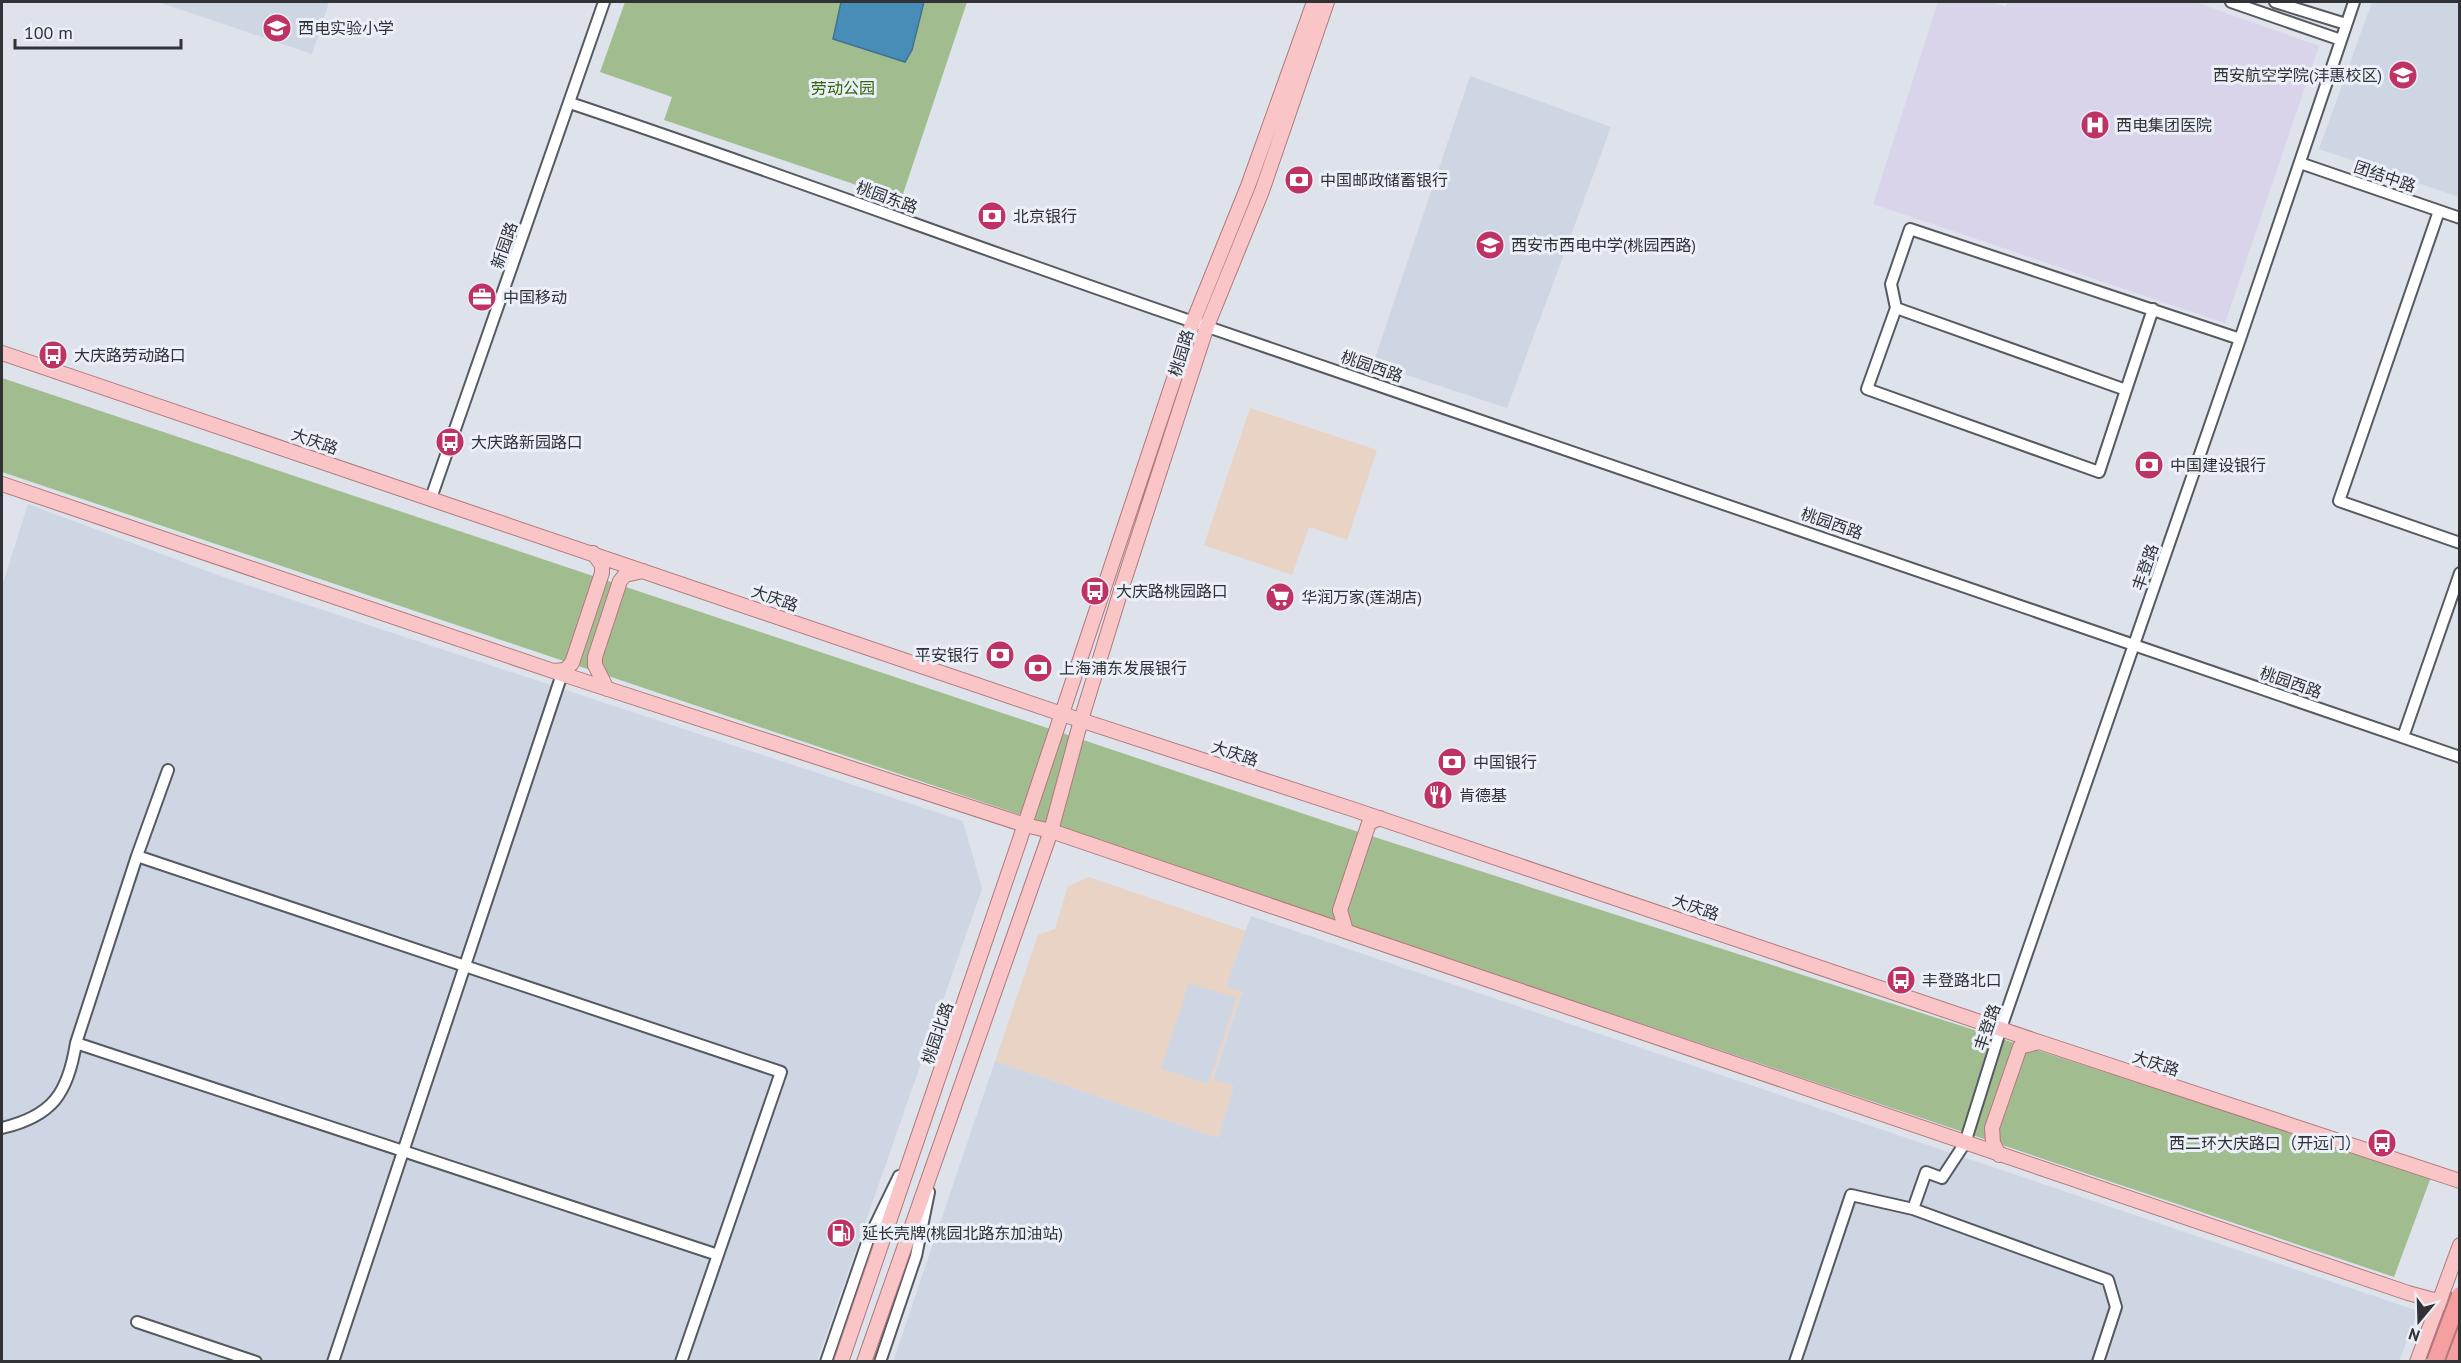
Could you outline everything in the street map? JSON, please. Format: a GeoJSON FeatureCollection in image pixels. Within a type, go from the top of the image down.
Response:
{"type":"FeatureCollection","features":[{"type":"Feature","properties":{"kind":"highway"},"geometry":{"type":"LineString","coordinates":[[2435,1362],[2460,1294]]}},
{"type":"Feature","properties":{"kind":"highway"},"geometry":{"type":"LineString","coordinates":[[2449,1362],[2460,1335]]}},
{"type":"Feature","properties":{"kind":"main road","name":"桃园路"},"geometry":{"type":"LineString","coordinates":[[1062,714],[1193,322],[1248,186],[1314,2]]}},
{"type":"Feature","properties":{"kind":"main road","name":"桃园路"},"geometry":{"type":"LineString","coordinates":[[1081,720],[1207,326],[1262,191],[1328,2]]}},
{"type":"Feature","properties":{"kind":"main road","name":"大庆路"},"geometry":{"type":"LineString","coordinates":[[2,353],[1062,714],[1357,810],[2039,1042],[2460,1181]]}},
{"type":"Feature","properties":{"kind":"main road"},"geometry":{"type":"LineString","coordinates":[[2,484],[607,689],[1025,825],[1051,831],[1999,1155],[2408,1293],[2460,1307]]}},
{"type":"Feature","properties":{"kind":"main road"},"geometry":{"type":"LineString","coordinates":[[558,672],[565,670],[572,663],[602,573],[602,565],[594,553]]}},
{"type":"Feature","properties":{"kind":"main road"},"geometry":{"type":"LineString","coordinates":[[607,689],[595,665],[598,646],[620,581],[625,574],[645,571]]}},
{"type":"Feature","properties":{"kind":"main road","name":"桃园北路"},"geometry":{"type":"LineString","coordinates":[[841,1362],[1062,714]]}},
{"type":"Feature","properties":{"kind":"main road"},"geometry":{"type":"LineString","coordinates":[[864,1362],[1051,831],[1081,720]]}},
{"type":"Feature","properties":{"kind":"main road"},"geometry":{"type":"LineString","coordinates":[[1319,922],[1329,918],[1337,898],[1363,821],[1362,815],[1357,810]]}},
{"type":"Feature","properties":{"kind":"main road"},"geometry":{"type":"LineString","coordinates":[[1346,931],[1340,910],[1369,823],[1380,818]]}},
{"type":"Feature","properties":{"kind":"main road"},"geometry":{"type":"LineString","coordinates":[[1967,1144],[1977,1142],[1986,1131],[2014,1046],[2004,1029]]}},
{"type":"Feature","properties":{"kind":"main road"},"geometry":{"type":"LineString","coordinates":[[1999,1155],[1993,1143],[1992,1128],[2020,1047],[2039,1042]]}},
{"type":"Feature","properties":{"kind":"main road"},"geometry":{"type":"LineString","coordinates":[[2417,1362],[2460,1245]]}},
{"type":"Feature","properties":{"kind":"street","name":"新园路"},"geometry":{"type":"LineString","coordinates":[[431,498],[604,2]]}},
{"type":"Feature","properties":{"kind":"street"},"geometry":{"type":"LineString","coordinates":[[2231,2],[2341,40]]}},
{"type":"Feature","properties":{"kind":"street"},"geometry":{"type":"LineString","coordinates":[[2275,2],[2346,24]]}},
{"type":"Feature","properties":{"kind":"street","name":"丰登路"},"geometry":{"type":"LineString","coordinates":[[2004,1029],[2354,2]]}},
{"type":"Feature","properties":{"kind":"street","name":"桃园东路"},"geometry":{"type":"LineString","coordinates":[[570,103],[698,146],[1193,322]]}},
{"type":"Feature","properties":{"kind":"street","name":"团结中路"},"geometry":{"type":"LineString","coordinates":[[2300,163],[2460,218]]}},
{"type":"Feature","properties":{"kind":"street"},"geometry":{"type":"LineString","coordinates":[[2439,211],[2339,501],[2460,543]]}},
{"type":"Feature","properties":{"kind":"street"},"geometry":{"type":"LineString","coordinates":[[2153,309],[2099,472],[1868,389],[1896,308],[1891,284],[1910,229],[2153,309],[2240,339]]}},
{"type":"Feature","properties":{"kind":"street"},"geometry":{"type":"LineString","coordinates":[[1896,308],[2126,390]]}},
{"type":"Feature","properties":{"kind":"street","name":"桃园西路"},"geometry":{"type":"LineString","coordinates":[[1193,322],[2135,643],[2460,757]]}},
{"type":"Feature","properties":{"kind":"street"},"geometry":{"type":"LineString","coordinates":[[2403,737],[2460,573]]}},
{"type":"Feature","properties":{"kind":"street"},"geometry":{"type":"LineString","coordinates":[[333,1362],[465,966],[558,672]]}},
{"type":"Feature","properties":{"kind":"street"},"geometry":{"type":"LineString","coordinates":[[2,1128],[24,1123],[51,1105],[65,1088],[76,1043],[137,856],[168,770]]}},
{"type":"Feature","properties":{"kind":"street"},"geometry":{"type":"LineString","coordinates":[[137,856],[781,1072],[681,1362]]}},
{"type":"Feature","properties":{"kind":"street"},"geometry":{"type":"LineString","coordinates":[[76,1043],[718,1255]]}},
{"type":"Feature","properties":{"kind":"street"},"geometry":{"type":"LineString","coordinates":[[826,1362],[867,1240],[917,1141]]}},
{"type":"Feature","properties":{"kind":"street"},"geometry":{"type":"LineString","coordinates":[[1913,1209],[1926,1173],[1942,1178],[1967,1144]]}},
{"type":"Feature","properties":{"kind":"street"},"geometry":{"type":"LineString","coordinates":[[880,1362],[916,1256],[934,1165]]}},
{"type":"Feature","properties":{"kind":"street"},"geometry":{"type":"LineString","coordinates":[[1795,1362],[1851,1195],[1913,1209],[2108,1280],[2116,1307],[2098,1362]]}},
{"type":"Feature","properties":{"kind":"street"},"geometry":{"type":"LineString","coordinates":[[137,1322],[256,1362]]}},
{"type":"Feature","properties":{"kind":"shaded area","name":"西电实验小学"},"geometry":{"type":"Polygon","coordinates":[[[158,2],[329,2],[312,54],[158,2]]]}},
{"type":"Feature","properties":{"kind":"shaded area","name":"西电集团医院"},"geometry":{"type":"Polygon","coordinates":[[[1938,2],[1991,2],[2006,7],[2008,2],[2195,2],[2319,46],[2225,323],[1873,204],[1938,2]]]}},
{"type":"Feature","properties":{"kind":"shaded area","name":"西安航空学院(沣惠校区)"},"geometry":{"type":"Polygon","coordinates":[[[2372,2],[2459,2],[2459,197],[2319,149],[2372,2]]]}},
{"type":"Feature","properties":{"kind":"shaded area","name":"西安市西电中学(桃园西路)"},"geometry":{"type":"Polygon","coordinates":[[[1470,76],[1611,127],[1507,408],[1373,364],[1470,76]]]}},
{"type":"Feature","properties":{"kind":"shaded area"},"geometry":{"type":"Polygon","coordinates":[[[1250,408],[1377,450],[1347,540],[1309,527],[1292,575],[1204,545],[1250,408]]]}},
{"type":"Feature","properties":{"kind":"shaded area"},"geometry":{"type":"Polygon","coordinates":[[[28,504],[226,578],[963,821],[982,889],[817,1361],[2,1362],[2,586],[28,504]]]}},
{"type":"Feature","properties":{"kind":"shaded area"},"geometry":{"type":"Polygon","coordinates":[[[1089,877],[1246,931],[1226,986],[1242,991],[1213,1078],[1234,1086],[1218,1138],[995,1061],[1038,935],[1055,929],[1068,886],[1089,877]]]}},
{"type":"Feature","properties":{"kind":"shaded area"},"geometry":{"type":"Polygon","coordinates":[[[1251,916],[2418,1311],[2399,1362],[893,1362],[995,1061],[1218,1138],[1234,1086],[1213,1079],[1242,992],[1226,986],[1251,916]]]}},
{"type":"Feature","properties":{"kind":"shaded area"},"geometry":{"type":"Polygon","coordinates":[[[1189,983],[1236,998],[1208,1084],[1161,1068],[1189,983]]]}},
{"type":"Feature","properties":{"kind":"green space","name":"劳动公园"},"geometry":{"type":"Polygon","coordinates":[[[625,2],[967,2],[901,200],[664,120],[672,97],[600,72],[625,2]]]}},
{"type":"Feature","properties":{"kind":"green space"},"geometry":{"type":"Polygon","coordinates":[[[2,378],[1337,825],[2431,1177],[2394,1277],[2,472],[2,378]]]}},
{"type":"Feature","properties":{"kind":"water"},"geometry":{"type":"Polygon","coordinates":[[[841,2],[924,2],[912,50],[905,62],[833,39],[841,2]]]}},
{"type":"Feature","properties":{"kind":"place","name":"西电实验小学"},"geometry":{"type":"Point","coordinates":[277,28]}},
{"type":"Feature","properties":{"kind":"place","name":"西安航空学院(沣惠校区)"},"geometry":{"type":"Point","coordinates":[2403,75]}},
{"type":"Feature","properties":{"kind":"place","name":"西电集团医院"},"geometry":{"type":"Point","coordinates":[2095,125]}},
{"type":"Feature","properties":{"kind":"place","name":"中国邮政储蓄银行"},"geometry":{"type":"Point","coordinates":[1299,180]}},
{"type":"Feature","properties":{"kind":"place","name":"北京银行"},"geometry":{"type":"Point","coordinates":[992,216]}},
{"type":"Feature","properties":{"kind":"place","name":"西安市西电中学(桃园西路)"},"geometry":{"type":"Point","coordinates":[1490,245]}},
{"type":"Feature","properties":{"kind":"place","name":"中国移动"},"geometry":{"type":"Point","coordinates":[482,297]}},
{"type":"Feature","properties":{"kind":"place","name":"大庆路劳动路口"},"geometry":{"type":"Point","coordinates":[53,355]}},
{"type":"Feature","properties":{"kind":"place","name":"大庆路新园路口"},"geometry":{"type":"Point","coordinates":[450,442]}},
{"type":"Feature","properties":{"kind":"place","name":"中国建设银行"},"geometry":{"type":"Point","coordinates":[2149,465]}},
{"type":"Feature","properties":{"kind":"place","name":"大庆路桃园路口"},"geometry":{"type":"Point","coordinates":[1095,591]}},
{"type":"Feature","properties":{"kind":"place","name":"华润万家(莲湖店)"},"geometry":{"type":"Point","coordinates":[1280,597]}},
{"type":"Feature","properties":{"kind":"place","name":"平安银行"},"geometry":{"type":"Point","coordinates":[1000,655]}},
{"type":"Feature","properties":{"kind":"place","name":"上海浦东发展银行"},"geometry":{"type":"Point","coordinates":[1038,668]}},
{"type":"Feature","properties":{"kind":"place","name":"中国银行"},"geometry":{"type":"Point","coordinates":[1452,762]}},
{"type":"Feature","properties":{"kind":"place","name":"肯德基"},"geometry":{"type":"Point","coordinates":[1438,795]}},
{"type":"Feature","properties":{"kind":"place","name":"丰登路北口"},"geometry":{"type":"Point","coordinates":[1901,980]}},
{"type":"Feature","properties":{"kind":"place","name":"西二环大庆路口（开远门）"},"geometry":{"type":"Point","coordinates":[2382,1143]}},
{"type":"Feature","properties":{"kind":"place","name":"延长壳牌(桃园北路东加油站)"},"geometry":{"type":"Point","coordinates":[841,1233]}}]}
